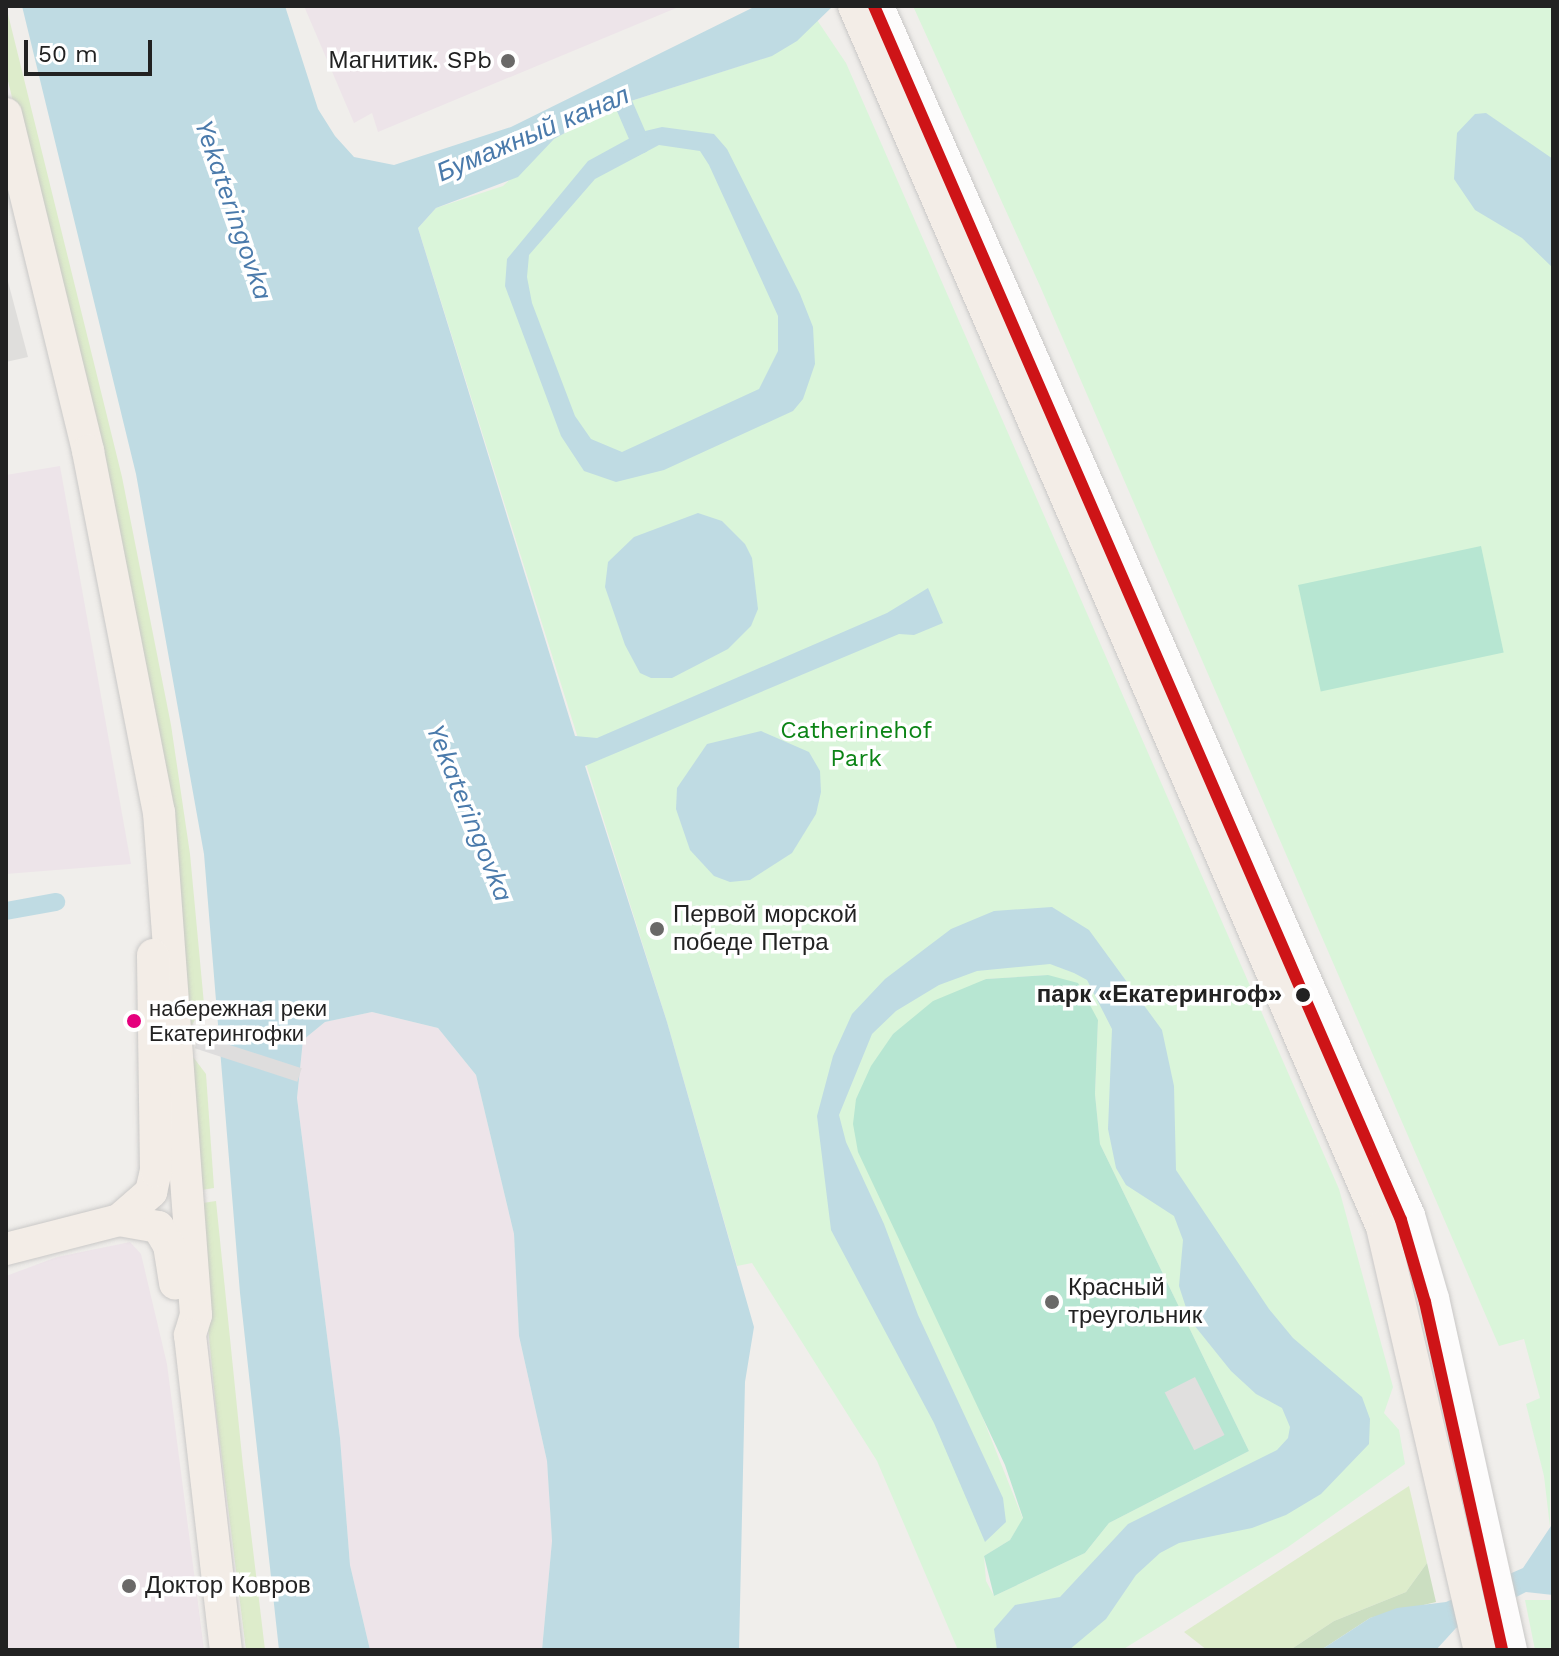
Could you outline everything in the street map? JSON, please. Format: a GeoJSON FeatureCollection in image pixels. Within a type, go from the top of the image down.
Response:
{"type":"FeatureCollection","features":[{"type":"Feature","properties":{"kind":"main road"},"geometry":{"type":"LineString","coordinates":[[854,6],[1382,1227],[1478,1643]]}},
{"type":"Feature","properties":{"kind":"main road"},"geometry":{"type":"LineString","coordinates":[[6,114],[88,451],[159,812],[196,1315],[190,1335],[226,1650]]}},
{"type":"Feature","properties":{"kind":"main road"},"geometry":{"type":"LineString","coordinates":[[6,190],[71,455],[140,811],[153,939],[156,1171],[151,1192],[119,1220]]}},
{"type":"Feature","properties":{"kind":"main road"},"geometry":{"type":"LineString","coordinates":[[6,1249],[119,1220],[152,1223],[166,1237],[178,1317],[190,1335]]}},
{"type":"Feature","properties":{"kind":"street"},"geometry":{"type":"LineString","coordinates":[[881,6],[1412,1215],[1436,1298],[1512,1640]]}},
{"type":"Feature","properties":{"kind":"shaded area"},"geometry":{"type":"Polygon","coordinates":[[[304,6],[681,6],[378,132],[372,113],[354,123],[304,6]]]}},
{"type":"Feature","properties":{"kind":"shaded area"},"geometry":{"type":"Polygon","coordinates":[[[6,274],[28,357],[6,362],[6,274]]]}},
{"type":"Feature","properties":{"kind":"shaded area"},"geometry":{"type":"Polygon","coordinates":[[[60,466],[131,864],[6,874],[6,475],[60,466]]]}},
{"type":"Feature","properties":{"kind":"shaded area"},"geometry":{"type":"Polygon","coordinates":[[[372,1012],[438,1028],[476,1075],[514,1234],[519,1336],[547,1461],[552,1541],[542,1650],[370,1650],[350,1565],[340,1438],[297,1098],[303,1040],[325,1022],[372,1012]]]}},
{"type":"Feature","properties":{"kind":"shaded area"},"geometry":{"type":"Polygon","coordinates":[[[130,1242],[141,1254],[167,1364],[204,1650],[6,1650],[6,1276],[57,1257],[130,1242]]]}},
{"type":"Feature","properties":{"kind":"shaded area"},"geometry":{"type":"Polygon","coordinates":[[[1195,1377],[1225,1435],[1194,1450],[1165,1392],[1195,1377]]]}},
{"type":"Feature","properties":{"kind":"green space"},"geometry":{"type":"Polygon","coordinates":[[[6,6],[122,477],[171,725],[190,854],[204,1004],[192,1025],[185,1019],[44,226],[6,73],[6,6]]]}},
{"type":"Feature","properties":{"kind":"green space"},"geometry":{"type":"Polygon","coordinates":[[[913,6],[1553,6],[1550,1527],[1544,1476],[1526,1404],[1540,1398],[1524,1339],[1499,1346],[1040,286],[913,6]]]}},
{"type":"Feature","properties":{"kind":"green space","name":"Catherinehof Park"},"geometry":{"type":"Polygon","coordinates":[[[817,20],[846,63],[1339,1189],[1393,1387],[1384,1413],[1399,1430],[1405,1464],[1288,1547],[1122,1650],[958,1650],[877,1461],[752,1263],[737,1266],[667,1022],[418,228],[436,208],[503,186],[554,139],[612,107],[771,56],[817,20]],[[1048,975],[986,979],[893,1034],[856,1099],[1023,1519],[1010,1540],[984,1556],[986,1581],[994,1596],[1085,1553],[1109,1523],[1249,1451],[1100,1144],[1095,1094],[1098,1020],[1048,975]]]}},
{"type":"Feature","properties":{"kind":"green space"},"geometry":{"type":"Polygon","coordinates":[[[1481,546],[1504,653],[1321,691],[1298,585],[1481,546]]]}},
{"type":"Feature","properties":{"kind":"green space","name":"Красный треугольник"},"geometry":{"type":"Polygon","coordinates":[[[1048,975],[1078,983],[1098,1020],[1095,1094],[1100,1144],[1249,1451],[1109,1523],[1085,1553],[994,1596],[984,1556],[1010,1540],[1023,1518],[1005,1465],[858,1152],[853,1124],[856,1099],[871,1066],[893,1034],[933,1001],[986,979],[1048,975]]]}},
{"type":"Feature","properties":{"kind":"green space"},"geometry":{"type":"Polygon","coordinates":[[[187,1049],[206,1074],[214,1188],[195,1191],[187,1049]]]}},
{"type":"Feature","properties":{"kind":"green space"},"geometry":{"type":"Polygon","coordinates":[[[216,1201],[265,1650],[246,1650],[217,1419],[196,1204],[216,1201]]]}},
{"type":"Feature","properties":{"kind":"green space"},"geometry":{"type":"Polygon","coordinates":[[[1409,1486],[1427,1563],[1406,1592],[1334,1621],[1290,1650],[1207,1650],[1184,1632],[1409,1486]]]}},
{"type":"Feature","properties":{"kind":"green space"},"geometry":{"type":"Polygon","coordinates":[[[1427,1563],[1436,1602],[1370,1618],[1321,1650],[1290,1650],[1334,1621],[1406,1592],[1427,1563]]]}},
{"type":"Feature","properties":{"kind":"green space"},"geometry":{"type":"Polygon","coordinates":[[[1525,1600],[1553,1600],[1553,1650],[1535,1650],[1525,1600]]]}},
{"type":"Feature","properties":{"kind":"water"},"geometry":{"type":"Polygon","coordinates":[[[22,6],[285,6],[318,109],[335,136],[354,157],[394,165],[511,127],[756,6],[833,6],[797,41],[772,56],[612,107],[554,139],[518,177],[436,208],[418,228],[575,736],[597,738],[887,613],[928,588],[943,623],[914,635],[899,634],[585,766],[667,1022],[754,1327],[745,1382],[739,1650],[542,1650],[552,1541],[547,1461],[519,1336],[514,1234],[476,1075],[438,1028],[372,1012],[325,1022],[303,1040],[297,1098],[340,1438],[350,1565],[370,1650],[279,1650],[240,1293],[204,854],[136,474],[22,6]]]}},
{"type":"Feature","properties":{"kind":"water"},"geometry":{"type":"Polygon","coordinates":[[[1486,113],[1553,159],[1553,268],[1522,238],[1475,210],[1454,179],[1457,133],[1475,114],[1486,113]]]}},
{"type":"Feature","properties":{"kind":"water"},"geometry":{"type":"Polygon","coordinates":[[[662,127],[714,134],[727,149],[800,294],[813,327],[815,364],[803,399],[793,411],[664,470],[616,482],[584,471],[561,436],[505,286],[507,259],[588,161],[641,132],[662,127]],[[659,145],[595,179],[529,255],[527,277],[532,303],[575,416],[591,439],[622,452],[759,389],[778,351],[778,316],[700,151],[659,145]]]}},
{"type":"Feature","properties":{"kind":"water"},"geometry":{"type":"Polygon","coordinates":[[[698,513],[722,521],[745,544],[752,558],[758,609],[751,626],[728,649],[672,678],[651,678],[640,673],[625,645],[605,587],[608,562],[634,537],[698,513]]]}},
{"type":"Feature","properties":{"kind":"water"},"geometry":{"type":"Polygon","coordinates":[[[761,731],[809,752],[820,771],[821,792],[816,814],[792,853],[750,880],[730,882],[714,876],[690,850],[676,809],[677,788],[707,744],[761,731]]]}},
{"type":"Feature","properties":{"kind":"water"},"geometry":{"type":"Polygon","coordinates":[[[1052,907],[1089,930],[1162,1030],[1174,1086],[1176,1170],[1269,1309],[1293,1338],[1362,1397],[1370,1419],[1369,1444],[1321,1494],[1286,1515],[1252,1528],[1179,1543],[1160,1553],[1136,1575],[1106,1619],[1069,1650],[997,1650],[994,1629],[1015,1605],[1060,1597],[1128,1524],[1277,1450],[1288,1438],[1290,1427],[1282,1408],[1256,1394],[1231,1371],[1190,1320],[1179,1286],[1183,1240],[1174,1216],[1126,1185],[1116,1168],[1108,1129],[1112,1029],[1087,980],[1074,973],[1050,964],[977,971],[939,985],[896,1011],[872,1034],[839,1115],[846,1142],[884,1224],[918,1315],[1003,1498],[1006,1522],[985,1542],[934,1423],[831,1230],[817,1116],[833,1056],[852,1014],[885,979],[951,929],[994,911],[1052,907]]]}},
{"type":"Feature","properties":{"kind":"water"},"geometry":{"type":"Polygon","coordinates":[[[1553,1523],[1553,1595],[1526,1592],[1456,1628],[1436,1650],[1321,1650],[1370,1618],[1397,1608],[1446,1602],[1523,1568],[1553,1523]]]}},
{"type":"Feature","properties":{"kind":"pier"},"geometry":{"type":"Polygon","coordinates":[[[199,1035],[302,1068],[297,1082],[195,1048],[199,1035]]]}},
{"type":"Feature","properties":{"kind":"waterway","name":"Бумажный канал"},"geometry":{"type":"LineString","coordinates":[[619,93],[641,144],[631,149]]}},
{"type":"Feature","properties":{"kind":"waterway"},"geometry":{"type":"LineString","coordinates":[[6,911],[56,902]]}},
{"type":"Feature","properties":{"kind":"transit line"},"geometry":{"type":"LineString","coordinates":[[874,6],[1401,1220],[1425,1302],[1502,1650]]}},
{"type":"Feature","properties":{"kind":"place","name":"Магнитик. SPb"},"geometry":{"type":"Point","coordinates":[508,61]}},
{"type":"Feature","properties":{"kind":"place","name":"Первой морской победе Петра"},"geometry":{"type":"Point","coordinates":[657,929]}},
{"type":"Feature","properties":{"kind":"place","name":"парк «Екатерингоф»"},"geometry":{"type":"Point","coordinates":[1303,995]}},
{"type":"Feature","properties":{"kind":"place","name":"набережная реки Екатерингофки"},"geometry":{"type":"Point","coordinates":[134,1021]}},
{"type":"Feature","properties":{"kind":"place","name":"Красный треугольник"},"geometry":{"type":"Point","coordinates":[1052,1302]}},
{"type":"Feature","properties":{"kind":"place","name":"Доктор Ковров"},"geometry":{"type":"Point","coordinates":[129,1586]}},
{"type":"Feature","properties":{"kind":"water label","name":"Yekateringovka"},"geometry":{"type":"Point","coordinates":[233,210]}},
{"type":"Feature","properties":{"kind":"water label","name":"Yekateringovka"},"geometry":{"type":"Point","coordinates":[469,813]}}]}
